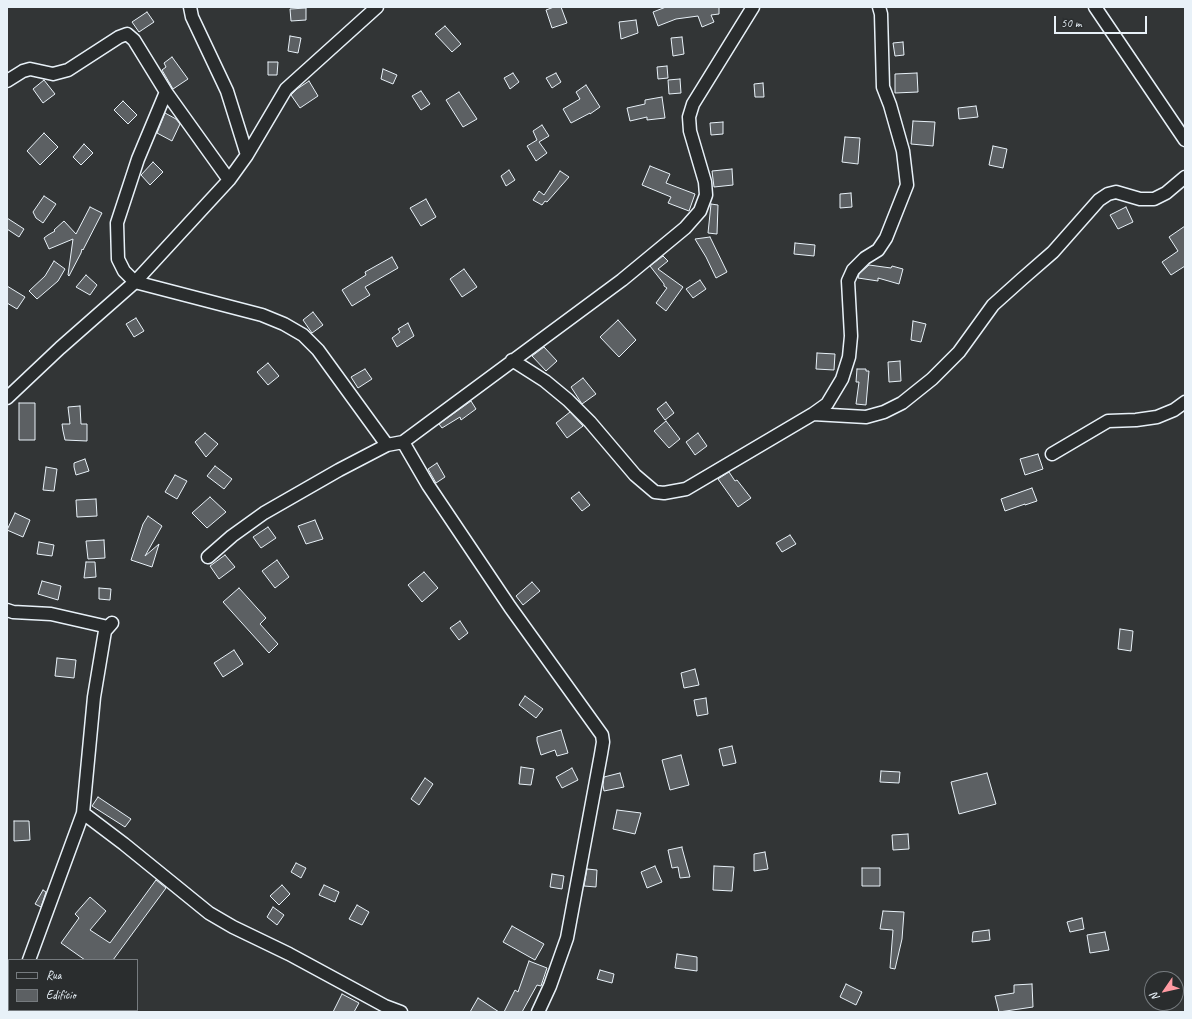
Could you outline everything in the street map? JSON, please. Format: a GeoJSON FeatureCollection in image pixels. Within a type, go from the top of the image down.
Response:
{"type":"FeatureCollection","features":[{"type":"Feature","properties":{"kind":"street"},"geometry":{"type":"LineString","coordinates":[[190,7],[192,17],[227,91],[247,155]]}},
{"type":"Feature","properties":{"kind":"street"},"geometry":{"type":"LineString","coordinates":[[7,398],[60,348],[135,282],[229,180],[247,155],[286,89],[377,7]]}},
{"type":"Feature","properties":{"kind":"street"},"geometry":{"type":"LineString","coordinates":[[208,557],[232,536],[264,513],[386,445],[403,442],[622,280],[685,228],[700,211],[706,195],[705,182],[690,131],[689,118],[693,104],[753,7]]}},
{"type":"Feature","properties":{"kind":"street"},"geometry":{"type":"LineString","coordinates":[[512,360],[545,381],[568,400],[590,422],[635,475],[655,492],[664,493],[686,489],[814,414],[827,404],[842,379],[849,357],[851,336],[848,281],[850,275],[865,258],[878,250],[886,238],[907,185],[903,151],[890,105],[883,87],[879,7]]}},
{"type":"Feature","properties":{"kind":"street"},"geometry":{"type":"LineString","coordinates":[[1095,7],[1185,140]]}},
{"type":"Feature","properties":{"kind":"street"},"geometry":{"type":"LineString","coordinates":[[7,81],[23,71],[30,69],[54,74],[68,70],[119,37],[128,34],[134,40],[166,92],[229,180]]}},
{"type":"Feature","properties":{"kind":"street"},"geometry":{"type":"LineString","coordinates":[[166,92],[138,159],[117,226],[118,259],[124,271],[135,282],[262,315],[284,324],[303,335],[318,350],[386,445]]}},
{"type":"Feature","properties":{"kind":"street"},"geometry":{"type":"LineString","coordinates":[[814,414],[866,417],[884,412],[902,403],[932,380],[959,352],[993,305],[1053,252],[1099,200],[1108,194],[1116,192],[1140,199],[1154,199],[1166,192],[1185,177]]}},
{"type":"Feature","properties":{"kind":"street"},"geometry":{"type":"LineString","coordinates":[[1052,454],[1108,421],[1136,420],[1157,417],[1174,410],[1185,402]]}},
{"type":"Feature","properties":{"kind":"street"},"geometry":{"type":"LineString","coordinates":[[403,442],[428,485],[510,607],[602,735],[603,742],[601,754],[567,938],[550,986],[538,1012]]}},
{"type":"Feature","properties":{"kind":"street"},"geometry":{"type":"LineString","coordinates":[[7,610],[13,612],[51,614],[110,625],[105,631],[94,697],[83,814],[30,959]]}},
{"type":"Feature","properties":{"kind":"street"},"geometry":{"type":"LineString","coordinates":[[83,814],[124,844],[209,913],[385,1006],[401,1012]]}},
{"type":"Feature","properties":{"kind":"building"},"geometry":{"type":"Polygon","coordinates":[[[554,7],[561,7],[567,23],[552,28],[546,10],[554,7]]]}},
{"type":"Feature","properties":{"kind":"building"},"geometry":{"type":"Polygon","coordinates":[[[666,7],[719,7],[719,14],[711,15],[714,22],[702,27],[698,16],[676,19],[658,26],[653,12],[666,7]]]}},
{"type":"Feature","properties":{"kind":"building"},"geometry":{"type":"Polygon","coordinates":[[[306,8],[306,20],[291,21],[290,9],[306,8]]]}},
{"type":"Feature","properties":{"kind":"building"},"geometry":{"type":"Polygon","coordinates":[[[147,12],[154,22],[139,32],[132,22],[147,12]]]}},
{"type":"Feature","properties":{"kind":"building"},"geometry":{"type":"Polygon","coordinates":[[[636,20],[638,33],[621,39],[619,22],[636,20]]]}},
{"type":"Feature","properties":{"kind":"building"},"geometry":{"type":"Polygon","coordinates":[[[445,26],[461,44],[452,52],[435,34],[445,26]]]}},
{"type":"Feature","properties":{"kind":"building"},"geometry":{"type":"Polygon","coordinates":[[[290,36],[301,38],[298,53],[288,51],[290,36]]]}},
{"type":"Feature","properties":{"kind":"building"},"geometry":{"type":"Polygon","coordinates":[[[682,37],[684,54],[673,56],[671,38],[682,37]]]}},
{"type":"Feature","properties":{"kind":"building"},"geometry":{"type":"Polygon","coordinates":[[[903,42],[904,55],[895,56],[893,43],[903,42]]]}},
{"type":"Feature","properties":{"kind":"building"},"geometry":{"type":"Polygon","coordinates":[[[172,57],[188,79],[173,89],[162,70],[166,67],[164,63],[172,57]]]}},
{"type":"Feature","properties":{"kind":"building"},"geometry":{"type":"Polygon","coordinates":[[[268,62],[278,62],[277,75],[268,75],[268,62]]]}},
{"type":"Feature","properties":{"kind":"building"},"geometry":{"type":"Polygon","coordinates":[[[667,66],[668,78],[658,79],[657,67],[667,66]]]}},
{"type":"Feature","properties":{"kind":"building"},"geometry":{"type":"Polygon","coordinates":[[[383,69],[397,75],[393,84],[381,79],[383,69]]]}},
{"type":"Feature","properties":{"kind":"building"},"geometry":{"type":"Polygon","coordinates":[[[513,73],[519,82],[510,89],[504,78],[513,73]]]}},
{"type":"Feature","properties":{"kind":"building"},"geometry":{"type":"Polygon","coordinates":[[[556,73],[561,82],[552,88],[546,78],[556,73]]]}},
{"type":"Feature","properties":{"kind":"building"},"geometry":{"type":"Polygon","coordinates":[[[917,73],[918,92],[895,93],[895,74],[917,73]]]}},
{"type":"Feature","properties":{"kind":"building"},"geometry":{"type":"Polygon","coordinates":[[[680,79],[681,93],[669,94],[668,80],[680,79]]]}},
{"type":"Feature","properties":{"kind":"building"},"geometry":{"type":"Polygon","coordinates":[[[44,80],[55,94],[43,103],[33,89],[44,80]]]}},
{"type":"Feature","properties":{"kind":"building"},"geometry":{"type":"Polygon","coordinates":[[[309,81],[318,96],[300,108],[291,95],[309,81]]]}},
{"type":"Feature","properties":{"kind":"building"},"geometry":{"type":"Polygon","coordinates":[[[763,83],[764,97],[755,97],[754,84],[763,83]]]}},
{"type":"Feature","properties":{"kind":"building"},"geometry":{"type":"Polygon","coordinates":[[[586,85],[600,107],[590,114],[571,123],[563,109],[580,99],[576,92],[586,85]]]}},
{"type":"Feature","properties":{"kind":"building"},"geometry":{"type":"Polygon","coordinates":[[[421,91],[430,104],[421,110],[412,96],[421,91]]]}},
{"type":"Feature","properties":{"kind":"building"},"geometry":{"type":"Polygon","coordinates":[[[459,92],[477,119],[463,127],[446,100],[459,92]]]}},
{"type":"Feature","properties":{"kind":"building"},"geometry":{"type":"Polygon","coordinates":[[[662,97],[665,118],[647,120],[647,117],[630,121],[627,108],[645,104],[645,100],[662,97]]]}},
{"type":"Feature","properties":{"kind":"building"},"geometry":{"type":"Polygon","coordinates":[[[123,101],[137,115],[128,124],[114,110],[123,101]]]}},
{"type":"Feature","properties":{"kind":"building"},"geometry":{"type":"Polygon","coordinates":[[[976,106],[978,117],[959,119],[958,108],[976,106]]]}},
{"type":"Feature","properties":{"kind":"building"},"geometry":{"type":"Polygon","coordinates":[[[165,113],[176,119],[180,124],[172,141],[157,133],[165,113]]]}},
{"type":"Feature","properties":{"kind":"building"},"geometry":{"type":"Polygon","coordinates":[[[913,121],[935,122],[933,146],[911,144],[913,121]]]}},
{"type":"Feature","properties":{"kind":"building"},"geometry":{"type":"Polygon","coordinates":[[[723,122],[723,134],[711,135],[710,123],[723,122]]]}},
{"type":"Feature","properties":{"kind":"building"},"geometry":{"type":"Polygon","coordinates":[[[542,125],[549,136],[539,142],[547,153],[536,161],[527,146],[537,140],[533,131],[542,125]]]}},
{"type":"Feature","properties":{"kind":"building"},"geometry":{"type":"Polygon","coordinates":[[[44,133],[58,147],[40,165],[27,151],[44,133]]]}},
{"type":"Feature","properties":{"kind":"building"},"geometry":{"type":"Polygon","coordinates":[[[845,137],[860,138],[858,164],[842,162],[845,137]]]}},
{"type":"Feature","properties":{"kind":"building"},"geometry":{"type":"Polygon","coordinates":[[[84,144],[93,153],[81,165],[73,157],[84,144]]]}},
{"type":"Feature","properties":{"kind":"building"},"geometry":{"type":"Polygon","coordinates":[[[993,146],[1007,149],[1003,168],[989,165],[993,146]]]}},
{"type":"Feature","properties":{"kind":"building"},"geometry":{"type":"Polygon","coordinates":[[[153,162],[163,172],[150,185],[141,175],[153,162]]]}},
{"type":"Feature","properties":{"kind":"building"},"geometry":{"type":"Polygon","coordinates":[[[650,166],[670,174],[666,183],[695,194],[689,211],[668,203],[671,197],[642,185],[650,166]]]}},
{"type":"Feature","properties":{"kind":"building"},"geometry":{"type":"Polygon","coordinates":[[[732,169],[733,185],[714,187],[712,171],[732,169]]]}},
{"type":"Feature","properties":{"kind":"building"},"geometry":{"type":"Polygon","coordinates":[[[509,170],[515,180],[506,186],[501,176],[509,170]]]}},
{"type":"Feature","properties":{"kind":"building"},"geometry":{"type":"Polygon","coordinates":[[[560,171],[569,177],[547,202],[545,201],[542,205],[533,200],[539,191],[544,195],[560,171]]]}},
{"type":"Feature","properties":{"kind":"building"},"geometry":{"type":"Polygon","coordinates":[[[851,193],[852,207],[840,208],[840,194],[851,193]]]}},
{"type":"Feature","properties":{"kind":"building"},"geometry":{"type":"Polygon","coordinates":[[[44,196],[56,204],[43,223],[36,218],[33,212],[44,196]]]}},
{"type":"Feature","properties":{"kind":"building"},"geometry":{"type":"Polygon","coordinates":[[[426,199],[436,217],[421,226],[410,208],[426,199]]]}},
{"type":"Feature","properties":{"kind":"building"},"geometry":{"type":"Polygon","coordinates":[[[711,204],[718,205],[717,234],[708,233],[711,204]]]}},
{"type":"Feature","properties":{"kind":"building"},"geometry":{"type":"Polygon","coordinates":[[[90,207],[102,213],[69,276],[73,239],[49,249],[44,238],[55,231],[54,230],[64,221],[76,234],[90,207]]]}},
{"type":"Feature","properties":{"kind":"building"},"geometry":{"type":"Polygon","coordinates":[[[1126,207],[1133,222],[1118,229],[1110,215],[1126,207]]]}},
{"type":"Feature","properties":{"kind":"building"},"geometry":{"type":"Polygon","coordinates":[[[7,218],[24,229],[19,237],[7,229],[7,218]]]}},
{"type":"Feature","properties":{"kind":"building"},"geometry":{"type":"Polygon","coordinates":[[[1185,226],[1185,266],[1171,275],[1162,262],[1178,251],[1169,237],[1185,226]]]}},
{"type":"Feature","properties":{"kind":"building"},"geometry":{"type":"Polygon","coordinates":[[[710,237],[727,272],[716,278],[695,239],[710,237]]]}},
{"type":"Feature","properties":{"kind":"building"},"geometry":{"type":"Polygon","coordinates":[[[795,243],[815,245],[814,256],[794,254],[795,243]]]}},
{"type":"Feature","properties":{"kind":"building"},"geometry":{"type":"Polygon","coordinates":[[[663,256],[668,261],[658,269],[683,287],[666,311],[656,303],[667,288],[650,266],[663,256]]]}},
{"type":"Feature","properties":{"kind":"building"},"geometry":{"type":"Polygon","coordinates":[[[392,257],[398,268],[365,287],[370,295],[352,306],[342,290],[366,275],[365,272],[392,257]]]}},
{"type":"Feature","properties":{"kind":"building"},"geometry":{"type":"Polygon","coordinates":[[[54,261],[65,269],[58,281],[37,299],[29,291],[45,276],[54,261]]]}},
{"type":"Feature","properties":{"kind":"building"},"geometry":{"type":"Polygon","coordinates":[[[869,265],[891,268],[892,266],[903,269],[899,284],[878,278],[878,281],[858,278],[859,274],[869,265]]]}},
{"type":"Feature","properties":{"kind":"building"},"geometry":{"type":"Polygon","coordinates":[[[464,269],[477,287],[462,297],[450,279],[464,269]]]}},
{"type":"Feature","properties":{"kind":"building"},"geometry":{"type":"Polygon","coordinates":[[[86,275],[97,285],[90,295],[76,287],[86,275]]]}},
{"type":"Feature","properties":{"kind":"building"},"geometry":{"type":"Polygon","coordinates":[[[700,280],[706,289],[693,298],[686,289],[700,280]]]}},
{"type":"Feature","properties":{"kind":"building"},"geometry":{"type":"Polygon","coordinates":[[[7,286],[25,297],[17,309],[7,303],[7,286]]]}},
{"type":"Feature","properties":{"kind":"building"},"geometry":{"type":"Polygon","coordinates":[[[313,312],[323,325],[312,333],[303,320],[313,312]]]}},
{"type":"Feature","properties":{"kind":"building"},"geometry":{"type":"Polygon","coordinates":[[[136,318],[144,331],[134,337],[126,324],[136,318]]]}},
{"type":"Feature","properties":{"kind":"building"},"geometry":{"type":"Polygon","coordinates":[[[618,320],[636,340],[619,357],[600,337],[618,320]]]}},
{"type":"Feature","properties":{"kind":"building"},"geometry":{"type":"Polygon","coordinates":[[[913,321],[926,324],[921,342],[911,340],[913,321]]]}},
{"type":"Feature","properties":{"kind":"building"},"geometry":{"type":"Polygon","coordinates":[[[408,323],[414,336],[397,347],[392,338],[400,332],[398,329],[408,323]]]}},
{"type":"Feature","properties":{"kind":"building"},"geometry":{"type":"Polygon","coordinates":[[[544,347],[557,361],[546,371],[532,356],[544,347]]]}},
{"type":"Feature","properties":{"kind":"building"},"geometry":{"type":"Polygon","coordinates":[[[817,353],[835,354],[834,370],[816,369],[817,353]]]}},
{"type":"Feature","properties":{"kind":"building"},"geometry":{"type":"Polygon","coordinates":[[[900,361],[901,381],[889,382],[888,362],[900,361]]]}},
{"type":"Feature","properties":{"kind":"building"},"geometry":{"type":"Polygon","coordinates":[[[268,363],[279,376],[268,385],[257,372],[268,363]]]}},
{"type":"Feature","properties":{"kind":"building"},"geometry":{"type":"Polygon","coordinates":[[[365,369],[372,379],[358,388],[351,377],[365,369]]]}},
{"type":"Feature","properties":{"kind":"building"},"geometry":{"type":"Polygon","coordinates":[[[857,369],[866,369],[866,371],[869,371],[866,405],[856,404],[859,382],[856,382],[857,369]]]}},
{"type":"Feature","properties":{"kind":"building"},"geometry":{"type":"Polygon","coordinates":[[[583,378],[596,394],[582,404],[571,387],[583,378]]]}},
{"type":"Feature","properties":{"kind":"building"},"geometry":{"type":"Polygon","coordinates":[[[471,401],[476,409],[461,420],[460,417],[442,428],[439,424],[471,401]]]}},
{"type":"Feature","properties":{"kind":"building"},"geometry":{"type":"Polygon","coordinates":[[[666,402],[674,413],[665,420],[657,409],[666,402]]]}},
{"type":"Feature","properties":{"kind":"building"},"geometry":{"type":"Polygon","coordinates":[[[19,403],[35,403],[35,440],[19,440],[19,403]]]}},
{"type":"Feature","properties":{"kind":"building"},"geometry":{"type":"Polygon","coordinates":[[[80,406],[81,424],[87,424],[87,441],[65,440],[62,424],[70,424],[68,407],[80,406]]]}},
{"type":"Feature","properties":{"kind":"building"},"geometry":{"type":"Polygon","coordinates":[[[570,412],[583,426],[567,438],[556,423],[570,412]]]}},
{"type":"Feature","properties":{"kind":"building"},"geometry":{"type":"Polygon","coordinates":[[[666,421],[680,439],[669,448],[654,431],[666,421]]]}},
{"type":"Feature","properties":{"kind":"building"},"geometry":{"type":"Polygon","coordinates":[[[205,433],[218,444],[206,457],[195,442],[205,433]]]}},
{"type":"Feature","properties":{"kind":"building"},"geometry":{"type":"Polygon","coordinates":[[[698,433],[707,446],[695,455],[686,442],[698,433]]]}},
{"type":"Feature","properties":{"kind":"building"},"geometry":{"type":"Polygon","coordinates":[[[1038,454],[1043,469],[1025,475],[1020,459],[1038,454]]]}},
{"type":"Feature","properties":{"kind":"building"},"geometry":{"type":"Polygon","coordinates":[[[85,459],[89,471],[76,475],[74,463],[85,459]]]}},
{"type":"Feature","properties":{"kind":"building"},"geometry":{"type":"Polygon","coordinates":[[[437,463],[445,477],[436,483],[428,469],[437,463]]]}},
{"type":"Feature","properties":{"kind":"building"},"geometry":{"type":"Polygon","coordinates":[[[215,466],[232,479],[224,489],[207,476],[215,466]]]}},
{"type":"Feature","properties":{"kind":"building"},"geometry":{"type":"Polygon","coordinates":[[[46,467],[57,469],[54,491],[43,490],[46,467]]]}},
{"type":"Feature","properties":{"kind":"building"},"geometry":{"type":"Polygon","coordinates":[[[729,472],[735,481],[737,480],[751,498],[738,507],[718,479],[729,472]]]}},
{"type":"Feature","properties":{"kind":"building"},"geometry":{"type":"Polygon","coordinates":[[[175,475],[187,481],[177,499],[165,492],[175,475]]]}},
{"type":"Feature","properties":{"kind":"building"},"geometry":{"type":"Polygon","coordinates":[[[1032,488],[1037,501],[1005,511],[1001,499],[1032,488]]]}},
{"type":"Feature","properties":{"kind":"building"},"geometry":{"type":"Polygon","coordinates":[[[579,492],[590,505],[582,511],[571,498],[579,492]]]}},
{"type":"Feature","properties":{"kind":"building"},"geometry":{"type":"Polygon","coordinates":[[[210,497],[226,512],[207,528],[192,513],[210,497]]]}},
{"type":"Feature","properties":{"kind":"building"},"geometry":{"type":"Polygon","coordinates":[[[96,499],[97,516],[77,517],[76,500],[96,499]]]}},
{"type":"Feature","properties":{"kind":"building"},"geometry":{"type":"Polygon","coordinates":[[[15,513],[30,520],[23,537],[7,530],[15,513]]]}},
{"type":"Feature","properties":{"kind":"building"},"geometry":{"type":"Polygon","coordinates":[[[148,516],[162,526],[145,556],[159,544],[152,567],[131,560],[143,524],[148,516]]]}},
{"type":"Feature","properties":{"kind":"building"},"geometry":{"type":"Polygon","coordinates":[[[315,520],[323,539],[306,544],[298,526],[315,520]]]}},
{"type":"Feature","properties":{"kind":"building"},"geometry":{"type":"Polygon","coordinates":[[[268,527],[276,538],[261,548],[253,537],[268,527]]]}},
{"type":"Feature","properties":{"kind":"building"},"geometry":{"type":"Polygon","coordinates":[[[790,535],[796,544],[782,552],[776,543],[790,535]]]}},
{"type":"Feature","properties":{"kind":"building"},"geometry":{"type":"Polygon","coordinates":[[[104,540],[105,558],[88,559],[86,541],[104,540]]]}},
{"type":"Feature","properties":{"kind":"building"},"geometry":{"type":"Polygon","coordinates":[[[39,542],[54,545],[52,556],[37,554],[39,542]]]}},
{"type":"Feature","properties":{"kind":"building"},"geometry":{"type":"Polygon","coordinates":[[[225,555],[235,567],[219,579],[210,566],[225,555]]]}},
{"type":"Feature","properties":{"kind":"building"},"geometry":{"type":"Polygon","coordinates":[[[277,560],[289,577],[275,588],[262,571],[277,560]]]}},
{"type":"Feature","properties":{"kind":"building"},"geometry":{"type":"Polygon","coordinates":[[[86,562],[95,562],[96,577],[84,578],[86,562]]]}},
{"type":"Feature","properties":{"kind":"building"},"geometry":{"type":"Polygon","coordinates":[[[424,572],[438,588],[422,602],[408,585],[424,572]]]}},
{"type":"Feature","properties":{"kind":"building"},"geometry":{"type":"Polygon","coordinates":[[[42,581],[61,586],[58,600],[38,594],[42,581]]]}},
{"type":"Feature","properties":{"kind":"building"},"geometry":{"type":"Polygon","coordinates":[[[532,582],[540,591],[523,605],[516,596],[532,582]]]}},
{"type":"Feature","properties":{"kind":"building"},"geometry":{"type":"Polygon","coordinates":[[[99,588],[111,589],[110,600],[99,599],[99,588]]]}},
{"type":"Feature","properties":{"kind":"building"},"geometry":{"type":"Polygon","coordinates":[[[239,588],[266,618],[260,624],[278,644],[269,653],[223,602],[239,588]]]}},
{"type":"Feature","properties":{"kind":"building"},"geometry":{"type":"Polygon","coordinates":[[[460,621],[468,633],[459,640],[450,628],[460,621]]]}},
{"type":"Feature","properties":{"kind":"building"},"geometry":{"type":"Polygon","coordinates":[[[1120,629],[1133,631],[1131,651],[1118,649],[1120,629]]]}},
{"type":"Feature","properties":{"kind":"building"},"geometry":{"type":"Polygon","coordinates":[[[234,650],[243,664],[223,677],[214,663],[234,650]]]}},
{"type":"Feature","properties":{"kind":"building"},"geometry":{"type":"Polygon","coordinates":[[[57,658],[76,660],[74,678],[55,676],[57,658]]]}},
{"type":"Feature","properties":{"kind":"building"},"geometry":{"type":"Polygon","coordinates":[[[695,669],[699,685],[684,688],[681,673],[695,669]]]}},
{"type":"Feature","properties":{"kind":"building"},"geometry":{"type":"Polygon","coordinates":[[[525,696],[543,709],[536,718],[519,705],[525,696]]]}},
{"type":"Feature","properties":{"kind":"building"},"geometry":{"type":"Polygon","coordinates":[[[706,698],[708,714],[697,716],[694,700],[706,698]]]}},
{"type":"Feature","properties":{"kind":"building"},"geometry":{"type":"Polygon","coordinates":[[[561,730],[568,753],[557,756],[555,750],[541,755],[537,737],[561,730]]]}},
{"type":"Feature","properties":{"kind":"building"},"geometry":{"type":"Polygon","coordinates":[[[732,746],[736,763],[723,766],[719,749],[732,746]]]}},
{"type":"Feature","properties":{"kind":"building"},"geometry":{"type":"Polygon","coordinates":[[[681,755],[689,785],[670,790],[662,760],[681,755]]]}},
{"type":"Feature","properties":{"kind":"building"},"geometry":{"type":"Polygon","coordinates":[[[521,767],[534,769],[531,785],[519,784],[521,767]]]}},
{"type":"Feature","properties":{"kind":"building"},"geometry":{"type":"Polygon","coordinates":[[[572,768],[578,780],[562,788],[556,777],[572,768]]]}},
{"type":"Feature","properties":{"kind":"building"},"geometry":{"type":"Polygon","coordinates":[[[881,771],[900,772],[899,783],[880,782],[881,771]]]}},
{"type":"Feature","properties":{"kind":"building"},"geometry":{"type":"Polygon","coordinates":[[[620,773],[624,787],[604,791],[604,777],[620,773]]]}},
{"type":"Feature","properties":{"kind":"building"},"geometry":{"type":"Polygon","coordinates":[[[987,773],[996,804],[959,814],[951,782],[987,773]]]}},
{"type":"Feature","properties":{"kind":"building"},"geometry":{"type":"Polygon","coordinates":[[[425,778],[433,784],[419,805],[411,799],[425,778]]]}},
{"type":"Feature","properties":{"kind":"building"},"geometry":{"type":"Polygon","coordinates":[[[98,797],[131,819],[125,827],[92,806],[98,797]]]}},
{"type":"Feature","properties":{"kind":"building"},"geometry":{"type":"Polygon","coordinates":[[[617,810],[641,813],[635,834],[613,829],[617,810]]]}},
{"type":"Feature","properties":{"kind":"building"},"geometry":{"type":"Polygon","coordinates":[[[14,821],[29,821],[30,840],[14,841],[14,821]]]}},
{"type":"Feature","properties":{"kind":"building"},"geometry":{"type":"Polygon","coordinates":[[[908,834],[909,849],[893,850],[892,835],[908,834]]]}},
{"type":"Feature","properties":{"kind":"building"},"geometry":{"type":"Polygon","coordinates":[[[682,847],[690,877],[680,878],[678,867],[672,868],[668,850],[682,847]]]}},
{"type":"Feature","properties":{"kind":"building"},"geometry":{"type":"Polygon","coordinates":[[[765,852],[768,869],[754,871],[754,854],[765,852]]]}},
{"type":"Feature","properties":{"kind":"building"},"geometry":{"type":"Polygon","coordinates":[[[296,863],[306,868],[301,878],[291,872],[296,863]]]}},
{"type":"Feature","properties":{"kind":"building"},"geometry":{"type":"Polygon","coordinates":[[[655,866],[662,882],[647,888],[641,872],[655,866]]]}},
{"type":"Feature","properties":{"kind":"building"},"geometry":{"type":"Polygon","coordinates":[[[714,866],[734,867],[732,891],[713,890],[714,866]]]}},
{"type":"Feature","properties":{"kind":"building"},"geometry":{"type":"Polygon","coordinates":[[[862,868],[880,868],[880,886],[862,886],[862,868]]]}},
{"type":"Feature","properties":{"kind":"building"},"geometry":{"type":"Polygon","coordinates":[[[587,869],[597,870],[596,887],[584,886],[587,869]]]}},
{"type":"Feature","properties":{"kind":"building"},"geometry":{"type":"Polygon","coordinates":[[[552,874],[564,876],[562,889],[550,887],[552,874]]]}},
{"type":"Feature","properties":{"kind":"building"},"geometry":{"type":"Polygon","coordinates":[[[156,880],[166,888],[114,959],[84,959],[61,943],[79,918],[75,914],[90,897],[106,911],[90,930],[110,943],[156,880]]]}},
{"type":"Feature","properties":{"kind":"building"},"geometry":{"type":"Polygon","coordinates":[[[282,885],[290,894],[279,905],[270,896],[282,885]]]}},
{"type":"Feature","properties":{"kind":"building"},"geometry":{"type":"Polygon","coordinates":[[[324,885],[339,892],[335,902],[319,895],[324,885]]]}},
{"type":"Feature","properties":{"kind":"building"},"geometry":{"type":"Polygon","coordinates":[[[43,890],[46,892],[41,907],[35,904],[43,890]]]}},
{"type":"Feature","properties":{"kind":"building"},"geometry":{"type":"Polygon","coordinates":[[[357,905],[369,912],[362,925],[349,919],[357,905]]]}},
{"type":"Feature","properties":{"kind":"building"},"geometry":{"type":"Polygon","coordinates":[[[273,907],[284,915],[277,925],[267,917],[273,907]]]}},
{"type":"Feature","properties":{"kind":"building"},"geometry":{"type":"Polygon","coordinates":[[[883,911],[904,912],[902,939],[895,969],[890,968],[893,930],[880,929],[883,911]]]}},
{"type":"Feature","properties":{"kind":"building"},"geometry":{"type":"Polygon","coordinates":[[[1082,918],[1084,929],[1070,932],[1067,922],[1082,918]]]}},
{"type":"Feature","properties":{"kind":"building"},"geometry":{"type":"Polygon","coordinates":[[[512,926],[544,944],[535,960],[503,942],[512,926]]]}},
{"type":"Feature","properties":{"kind":"building"},"geometry":{"type":"Polygon","coordinates":[[[989,930],[990,940],[972,942],[973,932],[989,930]]]}},
{"type":"Feature","properties":{"kind":"building"},"geometry":{"type":"Polygon","coordinates":[[[1105,932],[1109,950],[1090,953],[1087,935],[1105,932]]]}},
{"type":"Feature","properties":{"kind":"building"},"geometry":{"type":"Polygon","coordinates":[[[677,954],[697,957],[697,971],[675,968],[677,954]]]}},
{"type":"Feature","properties":{"kind":"building"},"geometry":{"type":"Polygon","coordinates":[[[529,961],[547,968],[541,986],[537,985],[522,1012],[504,1012],[515,990],[518,992],[529,961]]]}},
{"type":"Feature","properties":{"kind":"building"},"geometry":{"type":"Polygon","coordinates":[[[600,970],[614,974],[612,983],[597,979],[600,970]]]}},
{"type":"Feature","properties":{"kind":"building"},"geometry":{"type":"Polygon","coordinates":[[[846,984],[862,992],[856,1005],[840,997],[846,984]]]}},
{"type":"Feature","properties":{"kind":"building"},"geometry":{"type":"Polygon","coordinates":[[[1032,984],[1033,1007],[999,1012],[995,996],[1014,993],[1014,985],[1032,984]]]}},
{"type":"Feature","properties":{"kind":"building"},"geometry":{"type":"Polygon","coordinates":[[[342,994],[359,1003],[354,1012],[333,1012],[342,994]]]}},
{"type":"Feature","properties":{"kind":"building"},"geometry":{"type":"Polygon","coordinates":[[[478,998],[499,1012],[470,1012],[478,998]]]}}]}
